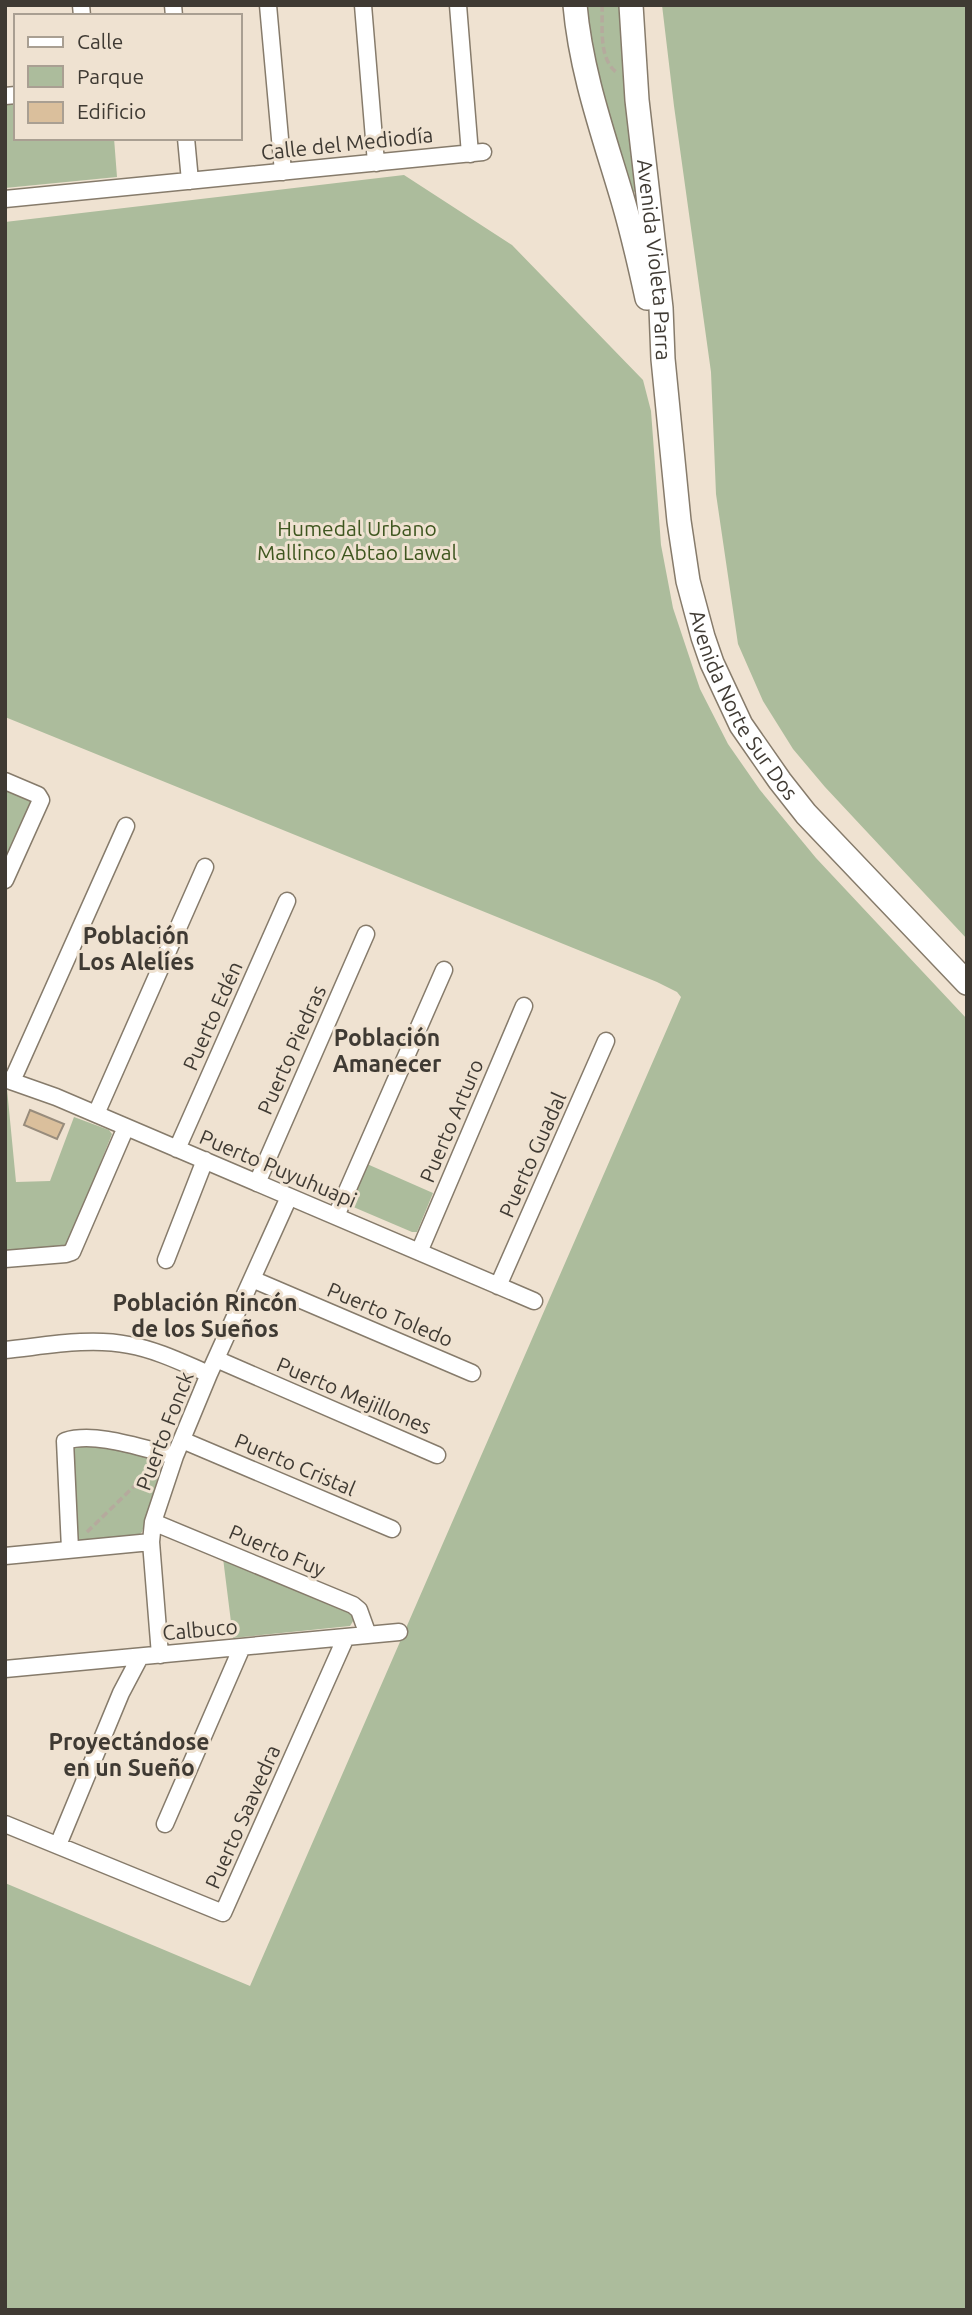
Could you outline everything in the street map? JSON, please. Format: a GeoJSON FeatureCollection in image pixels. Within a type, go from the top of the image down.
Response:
{"type":"FeatureCollection","features":[{"type":"Feature","properties":{"kind":"main road","name":"Avenida Violeta Parra"},"geometry":{"type":"LineString","coordinates":[[575,5],[592,97],[633,233],[663,359]]}},
{"type":"Feature","properties":{"kind":"main road","name":"Avenida Violeta Parra"},"geometry":{"type":"LineString","coordinates":[[631,5],[635,75],[661,308],[663,359]]}},
{"type":"Feature","properties":{"kind":"main road","name":"Avenida Norte Sur Dos"},"geometry":{"type":"LineString","coordinates":[[663,359],[679,521],[688,581],[703,637],[727,697],[760,754],[806,814],[967,984]]}},
{"type":"Feature","properties":{"kind":"street"},"geometry":{"type":"LineString","coordinates":[[268,5],[283,172]]}},
{"type":"Feature","properties":{"kind":"street"},"geometry":{"type":"LineString","coordinates":[[363,5],[376,163]]}},
{"type":"Feature","properties":{"kind":"street","name":"Calle del Mediodía"},"geometry":{"type":"LineString","coordinates":[[5,199],[477,153],[458,5]]}},
{"type":"Feature","properties":{"kind":"street"},"geometry":{"type":"LineString","coordinates":[[186,140],[190,181]]}},
{"type":"Feature","properties":{"kind":"street"},"geometry":{"type":"LineString","coordinates":[[5,781],[38,795],[41,800],[5,880]]}},
{"type":"Feature","properties":{"kind":"street"},"geometry":{"type":"LineString","coordinates":[[8,1080],[126,827]]}},
{"type":"Feature","properties":{"kind":"street"},"geometry":{"type":"LineString","coordinates":[[96,1114],[205,867]]}},
{"type":"Feature","properties":{"kind":"street","name":"Puerto Edén"},"geometry":{"type":"LineString","coordinates":[[177,1149],[287,901]]}},
{"type":"Feature","properties":{"kind":"street","name":"Puerto Piedras"},"geometry":{"type":"LineString","coordinates":[[257,1183],[366,934]]}},
{"type":"Feature","properties":{"kind":"street"},"geometry":{"type":"LineString","coordinates":[[336,1216],[444,970]]}},
{"type":"Feature","properties":{"kind":"street","name":"Puerto Arturo"},"geometry":{"type":"LineString","coordinates":[[419,1252],[524,1006]]}},
{"type":"Feature","properties":{"kind":"street","name":"Puerto Guadal"},"geometry":{"type":"LineString","coordinates":[[498,1286],[606,1041]]}},
{"type":"Feature","properties":{"kind":"street","name":"Puerto Puyuhuapi"},"geometry":{"type":"LineString","coordinates":[[8,1080],[96,1114],[534,1301]]}},
{"type":"Feature","properties":{"kind":"street"},"geometry":{"type":"LineString","coordinates":[[5,1259],[72,1252],[126,1127]]}},
{"type":"Feature","properties":{"kind":"street"},"geometry":{"type":"LineString","coordinates":[[166,1260],[205,1160]]}},
{"type":"Feature","properties":{"kind":"street","name":"Puerto Fonck"},"geometry":{"type":"LineString","coordinates":[[160,1655],[151,1542],[153,1522],[173,1455],[289,1197]]}},
{"type":"Feature","properties":{"kind":"street","name":"Puerto Toledo"},"geometry":{"type":"LineString","coordinates":[[252,1279],[472,1373]]}},
{"type":"Feature","properties":{"kind":"street","name":"Puerto Mejillones"},"geometry":{"type":"LineString","coordinates":[[5,1350],[100,1342],[150,1350],[213,1367],[437,1455]]}},
{"type":"Feature","properties":{"kind":"street"},"geometry":{"type":"LineString","coordinates":[[70,1549],[65,1441],[88,1438],[114,1441],[173,1455]]}},
{"type":"Feature","properties":{"kind":"street","name":"Puerto Cristal"},"geometry":{"type":"LineString","coordinates":[[182,1440],[392,1529]]}},
{"type":"Feature","properties":{"kind":"street","name":"Puerto Fuy"},"geometry":{"type":"LineString","coordinates":[[153,1522],[353,1605],[359,1610],[368,1635]]}},
{"type":"Feature","properties":{"kind":"street"},"geometry":{"type":"LineString","coordinates":[[5,1556],[151,1542]]}},
{"type":"Feature","properties":{"kind":"street","name":"Calbuco"},"geometry":{"type":"LineString","coordinates":[[5,1670],[400,1632]]}},
{"type":"Feature","properties":{"kind":"street","name":"Puerto Saavedra"},"geometry":{"type":"LineString","coordinates":[[5,1824],[223,1913],[346,1637]]}},
{"type":"Feature","properties":{"kind":"street"},"geometry":{"type":"LineString","coordinates":[[164,1824],[242,1647]]}},
{"type":"Feature","properties":{"kind":"street"},"geometry":{"type":"LineString","coordinates":[[58,1845],[121,1693],[140,1657]]}},
{"type":"Feature","properties":{"kind":"path"},"geometry":{"type":"LineString","coordinates":[[602,5],[606,63],[619,74],[635,75]]}},
{"type":"Feature","properties":{"kind":"path"},"geometry":{"type":"LineString","coordinates":[[70,1549],[151,1469],[173,1455]]}},
{"type":"Feature","properties":{"kind":"green space"},"geometry":{"type":"Polygon","coordinates":[[[582,5],[620,5],[635,191],[632,195],[608,130],[582,5]]]}},
{"type":"Feature","properties":{"kind":"green space"},"geometry":{"type":"Polygon","coordinates":[[[662,5],[967,5],[967,939],[793,749],[763,701],[738,644],[716,494],[711,372],[662,5]]]}},
{"type":"Feature","properties":{"kind":"green space"},"geometry":{"type":"Polygon","coordinates":[[[14,100],[14,140],[114,140],[117,177],[5,188],[5,101],[14,100]]]}},
{"type":"Feature","properties":{"kind":"green space","name":"Humedal Urbano Mallinco Abtao Lawal"},"geometry":{"type":"Polygon","coordinates":[[[404,175],[512,245],[643,380],[651,411],[661,545],[673,608],[700,689],[728,744],[760,790],[816,858],[967,1019],[967,2310],[5,2310],[5,1883],[250,1986],[681,997],[677,992],[657,982],[5,717],[5,222],[404,175]]]}},
{"type":"Feature","properties":{"kind":"green space"},"geometry":{"type":"Polygon","coordinates":[[[5,786],[28,796],[32,801],[5,867],[5,786]]]}},
{"type":"Feature","properties":{"kind":"green space"},"geometry":{"type":"Polygon","coordinates":[[[5,1088],[16,1182],[50,1181],[74,1117],[109,1130],[112,1134],[67,1247],[5,1253],[5,1088]]]}},
{"type":"Feature","properties":{"kind":"green space"},"geometry":{"type":"Polygon","coordinates":[[[367,1164],[433,1193],[417,1232],[351,1206],[350,1201],[367,1164]]]}},
{"type":"Feature","properties":{"kind":"green space"},"geometry":{"type":"Polygon","coordinates":[[[93,1443],[161,1460],[142,1532],[138,1536],[78,1542],[76,1539],[72,1445],[93,1443]]]}},
{"type":"Feature","properties":{"kind":"green space"},"geometry":{"type":"Polygon","coordinates":[[[223,1558],[351,1611],[355,1618],[350,1626],[233,1638],[223,1558]]]}},
{"type":"Feature","properties":{"kind":"building"},"geometry":{"type":"Polygon","coordinates":[[[30,1110],[64,1124],[57,1139],[24,1125],[30,1110]]]}},
{"type":"Feature","properties":{"kind":"district","name":"Población Los Alelíes"},"geometry":{"type":"Point","coordinates":[136,949]}},
{"type":"Feature","properties":{"kind":"district","name":"Población Amanecer"},"geometry":{"type":"Point","coordinates":[387,1051]}},
{"type":"Feature","properties":{"kind":"district","name":"Población Rincón de los Sueños"},"geometry":{"type":"Point","coordinates":[205,1316]}},
{"type":"Feature","properties":{"kind":"district","name":"Proyectándose en un Sueño"},"geometry":{"type":"Point","coordinates":[129,1755]}}]}
